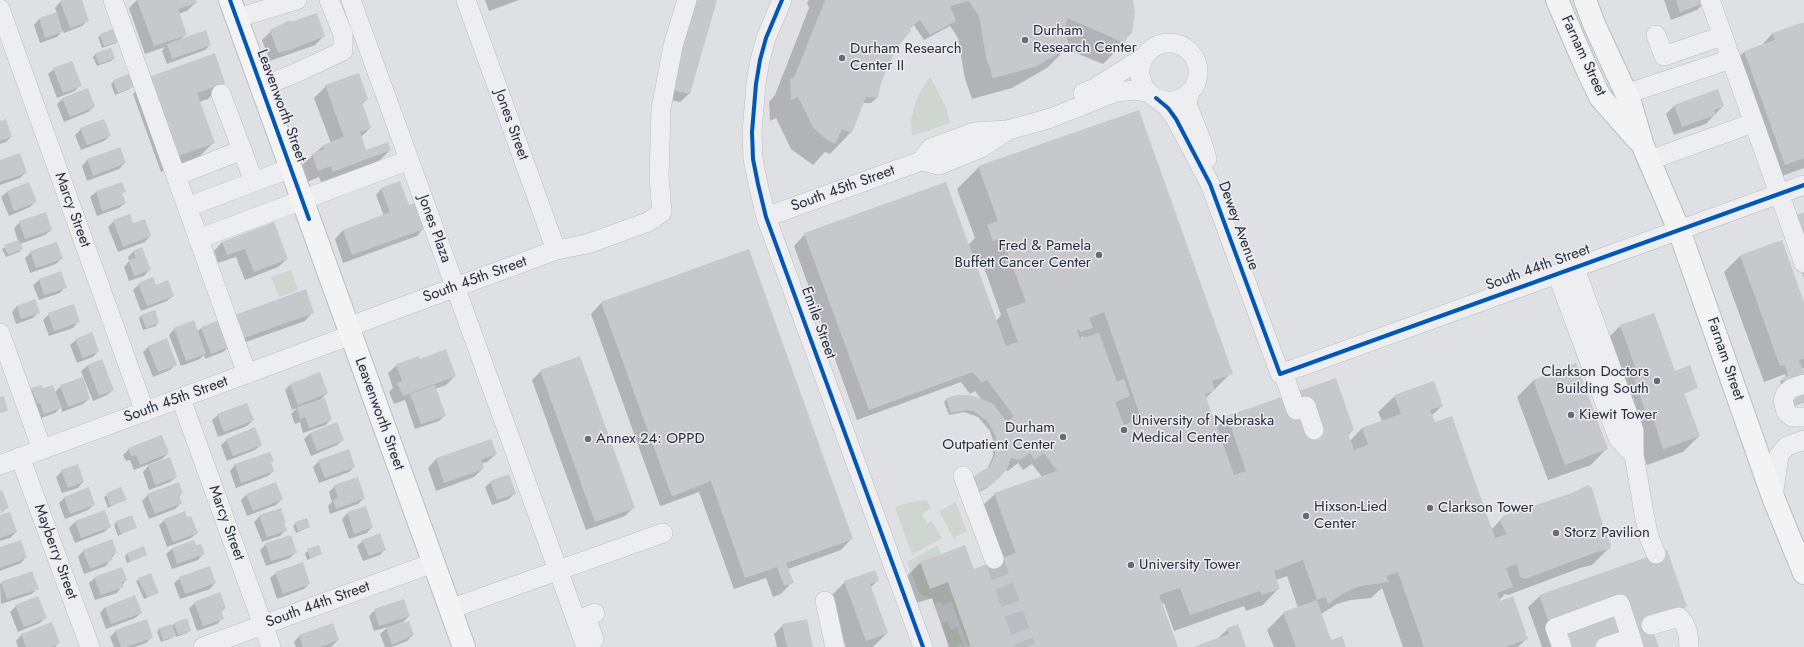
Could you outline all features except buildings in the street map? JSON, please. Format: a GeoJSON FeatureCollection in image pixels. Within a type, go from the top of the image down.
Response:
{"type":"FeatureCollection","features":[{"type":"Feature","properties":{"kind":"main road","name":"Farnam Street"},"geometry":{"type":"LineString","coordinates":[[1557,0],[1584,65],[1600,97],[1646,153]]}},
{"type":"Feature","properties":{"kind":"main road","name":"Farnam Street"},"geometry":{"type":"LineString","coordinates":[[1585,0],[1594,24],[1626,94],[1646,153],[1679,230],[1773,496],[1804,573]]}},
{"type":"Feature","properties":{"kind":"main road","name":"Leavenworth Street"},"geometry":{"type":"LineString","coordinates":[[234,9],[464,647]]}},
{"type":"Feature","properties":{"kind":"street"},"geometry":{"type":"LineString","coordinates":[[0,2],[6,0]]}},
{"type":"Feature","properties":{"kind":"street"},"geometry":{"type":"LineString","coordinates":[[113,0],[246,374]]}},
{"type":"Feature","properties":{"kind":"street"},"geometry":{"type":"LineString","coordinates":[[234,9],[297,0]]}},
{"type":"Feature","properties":{"kind":"street"},"geometry":{"type":"LineString","coordinates":[[261,87],[343,51],[343,34],[329,0]]}},
{"type":"Feature","properties":{"kind":"street","name":"Jones Plaza"},"geometry":{"type":"LineString","coordinates":[[352,0],[586,647]]}},
{"type":"Feature","properties":{"kind":"street","name":"Jones Street"},"geometry":{"type":"LineString","coordinates":[[466,0],[556,250]]}},
{"type":"Feature","properties":{"kind":"street","name":"South 45th Street"},"geometry":{"type":"LineString","coordinates":[[0,465],[246,374],[456,287],[556,250],[593,242],[648,222],[662,212],[659,176],[661,109],[673,46],[687,0]]}},
{"type":"Feature","properties":{"kind":"street","name":"Emile Street"},"geometry":{"type":"LineString","coordinates":[[782,0],[766,38],[760,60],[753,107],[753,158],[766,216],[923,647]]}},
{"type":"Feature","properties":{"kind":"street"},"geometry":{"type":"LineString","coordinates":[[1710,0],[1804,264]]}},
{"type":"Feature","properties":{"kind":"street","name":"Marcy Street"},"geometry":{"type":"LineString","coordinates":[[0,9],[145,412]]}},
{"type":"Feature","properties":{"kind":"street"},"geometry":{"type":"LineString","coordinates":[[1656,35],[1664,56],[1722,36]]}},
{"type":"Feature","properties":{"kind":"street","name":"South 45th Street"},"geometry":{"type":"LineString","coordinates":[[766,216],[921,161],[931,148],[975,132],[1008,130],[1051,118],[1112,93],[1135,90],[1165,101],[1184,97],[1196,82],[1198,73],[1196,63],[1192,55],[1185,48],[1177,44],[1168,43],[1158,45],[1150,50],[1144,57],[1095,88],[1072,98],[1051,118]]}},
{"type":"Feature","properties":{"kind":"street"},"geometry":{"type":"LineString","coordinates":[[1144,57],[1140,65],[1140,75],[1142,84],[1152,95]]}},
{"type":"Feature","properties":{"kind":"street"},"geometry":{"type":"LineString","coordinates":[[1626,94],[1731,59]]}},
{"type":"Feature","properties":{"kind":"street","name":"Dewey Avenue"},"geometry":{"type":"LineString","coordinates":[[1191,90],[1187,101],[1208,164],[1210,184]]}},
{"type":"Feature","properties":{"kind":"street"},"geometry":{"type":"LineString","coordinates":[[221,94],[254,182]]}},
{"type":"Feature","properties":{"kind":"street","name":"Dewey Avenue"},"geometry":{"type":"LineString","coordinates":[[1152,95],[1168,108],[1176,119],[1210,184],[1296,410],[1306,406],[1314,430]]}},
{"type":"Feature","properties":{"kind":"street"},"geometry":{"type":"LineString","coordinates":[[1646,153],[1753,123]]}},
{"type":"Feature","properties":{"kind":"street"},"geometry":{"type":"LineString","coordinates":[[176,176],[242,150]]}},
{"type":"Feature","properties":{"kind":"street"},"geometry":{"type":"LineString","coordinates":[[198,240],[409,160]]}},
{"type":"Feature","properties":{"kind":"street"},"geometry":{"type":"LineString","coordinates":[[187,207],[291,168]]}},
{"type":"Feature","properties":{"kind":"street","name":"South 44th Street"},"geometry":{"type":"LineString","coordinates":[[1282,373],[1804,185]]}},
{"type":"Feature","properties":{"kind":"street"},"geometry":{"type":"LineString","coordinates":[[1575,268],[1634,431],[1634,455],[1645,520],[1649,538],[1656,554]]}},
{"type":"Feature","properties":{"kind":"street"},"geometry":{"type":"LineString","coordinates":[[1557,274],[1618,438],[1634,455]]}},
{"type":"Feature","properties":{"kind":"street"},"geometry":{"type":"LineString","coordinates":[[0,332],[42,449]]}},
{"type":"Feature","properties":{"kind":"street"},"geometry":{"type":"LineString","coordinates":[[1804,384],[1792,388],[1786,393],[1783,400],[1786,412],[1792,417],[1804,417]]}},
{"type":"Feature","properties":{"kind":"street","name":"Marcy Street"},"geometry":{"type":"LineString","coordinates":[[181,399],[271,647]]}},
{"type":"Feature","properties":{"kind":"street"},"geometry":{"type":"LineString","coordinates":[[1773,496],[1779,455],[1787,446],[1804,440]]}},
{"type":"Feature","properties":{"kind":"street","name":"Mayberry Street"},"geometry":{"type":"LineString","coordinates":[[20,457],[90,647]]}},
{"type":"Feature","properties":{"kind":"street"},"geometry":{"type":"LineString","coordinates":[[963,476],[994,560]]}},
{"type":"Feature","properties":{"kind":"street"},"geometry":{"type":"LineString","coordinates":[[450,609],[663,533]]}},
{"type":"Feature","properties":{"kind":"street","name":"South 44th Street"},"geometry":{"type":"LineString","coordinates":[[203,647],[433,563]]}},
{"type":"Feature","properties":{"kind":"street"},"geometry":{"type":"LineString","coordinates":[[825,600],[835,647]]}},
{"type":"Feature","properties":{"kind":"street"},"geometry":{"type":"LineString","coordinates":[[1562,647],[1555,628],[1620,604],[1633,642],[1605,647]]}},
{"type":"Feature","properties":{"kind":"street"},"geometry":{"type":"LineString","coordinates":[[595,613],[586,617],[597,647]]}},
{"type":"Feature","properties":{"kind":"street"},"geometry":{"type":"LineString","coordinates":[[1678,647],[1677,634],[1674,626],[1659,622],[1679,616],[1688,632],[1689,647]]}},
{"type":"Feature","properties":{"kind":"shaded area"},"geometry":{"type":"Polygon","coordinates":[[[930,77],[942,99],[939,105],[942,100],[946,107],[950,123],[912,136],[911,121],[915,103],[922,88],[930,77]]]}},
{"type":"Feature","properties":{"kind":"shaded area"},"geometry":{"type":"Polygon","coordinates":[[[291,270],[298,290],[279,297],[271,277],[291,270]]]}},
{"type":"Feature","properties":{"kind":"shaded area"},"geometry":{"type":"Polygon","coordinates":[[[927,500],[931,509],[922,514],[927,523],[932,521],[942,538],[912,555],[895,507],[911,502],[927,500]]]}},
{"type":"Feature","properties":{"kind":"shaded area"},"geometry":{"type":"Polygon","coordinates":[[[956,502],[967,532],[956,536],[955,541],[939,511],[956,502]]]}},
{"type":"Feature","properties":{"kind":"shaded area"},"geometry":{"type":"Polygon","coordinates":[[[938,545],[941,554],[920,562],[930,589],[948,582],[970,644],[967,645],[952,602],[943,605],[941,602],[934,605],[932,598],[928,600],[919,593],[907,562],[938,545]]]}},
{"type":"Feature","properties":{"kind":"shaded area"},"geometry":{"type":"Polygon","coordinates":[[[948,621],[951,630],[957,627],[964,647],[961,644],[958,645],[959,647],[947,647],[948,643],[941,623],[948,621]]]}},
{"type":"Feature","properties":{"kind":"tunnel"},"geometry":{"type":"LineString","coordinates":[[994,559],[1026,647]]}},
{"type":"Feature","properties":{"kind":"cycle path"},"geometry":{"type":"LineString","coordinates":[[230,0],[309,219]]}},
{"type":"Feature","properties":{"kind":"cycle path"},"geometry":{"type":"LineString","coordinates":[[782,0],[766,38],[756,84],[752,132],[753,159],[758,184],[766,217],[923,647]]}},
{"type":"Feature","properties":{"kind":"cycle path"},"geometry":{"type":"LineString","coordinates":[[1156,98],[1168,108],[1176,119],[1210,184],[1280,374],[1804,185]]}},
{"type":"Feature","properties":{"kind":"place","name":"Durham Research Center"},"geometry":{"type":"Point","coordinates":[1025,40]}},
{"type":"Feature","properties":{"kind":"place","name":"Durham Research Center II"},"geometry":{"type":"Point","coordinates":[842,58]}},
{"type":"Feature","properties":{"kind":"place","name":"Fred & Pamela Buffett Cancer Center"},"geometry":{"type":"Point","coordinates":[1099,255]}},
{"type":"Feature","properties":{"kind":"place","name":"Clarkson Doctors Building South"},"geometry":{"type":"Point","coordinates":[1657,381]}},
{"type":"Feature","properties":{"kind":"place","name":"Kiewit Tower"},"geometry":{"type":"Point","coordinates":[1571,415]}},
{"type":"Feature","properties":{"kind":"place","name":"University of Nebraska Medical Center"},"geometry":{"type":"Point","coordinates":[1124,430]}},
{"type":"Feature","properties":{"kind":"place","name":"Durham Outpatient Center"},"geometry":{"type":"Point","coordinates":[1063,437]}},
{"type":"Feature","properties":{"kind":"place","name":"Annex 24: OPPD"},"geometry":{"type":"Point","coordinates":[588,439]}},
{"type":"Feature","properties":{"kind":"place","name":"Clarkson Tower"},"geometry":{"type":"Point","coordinates":[1430,508]}},
{"type":"Feature","properties":{"kind":"place","name":"Hixson-Lied Center"},"geometry":{"type":"Point","coordinates":[1306,516]}},
{"type":"Feature","properties":{"kind":"place","name":"Storz Pavilion"},"geometry":{"type":"Point","coordinates":[1556,533]}},
{"type":"Feature","properties":{"kind":"place","name":"University Tower"},"geometry":{"type":"Point","coordinates":[1131,565]}}]}
